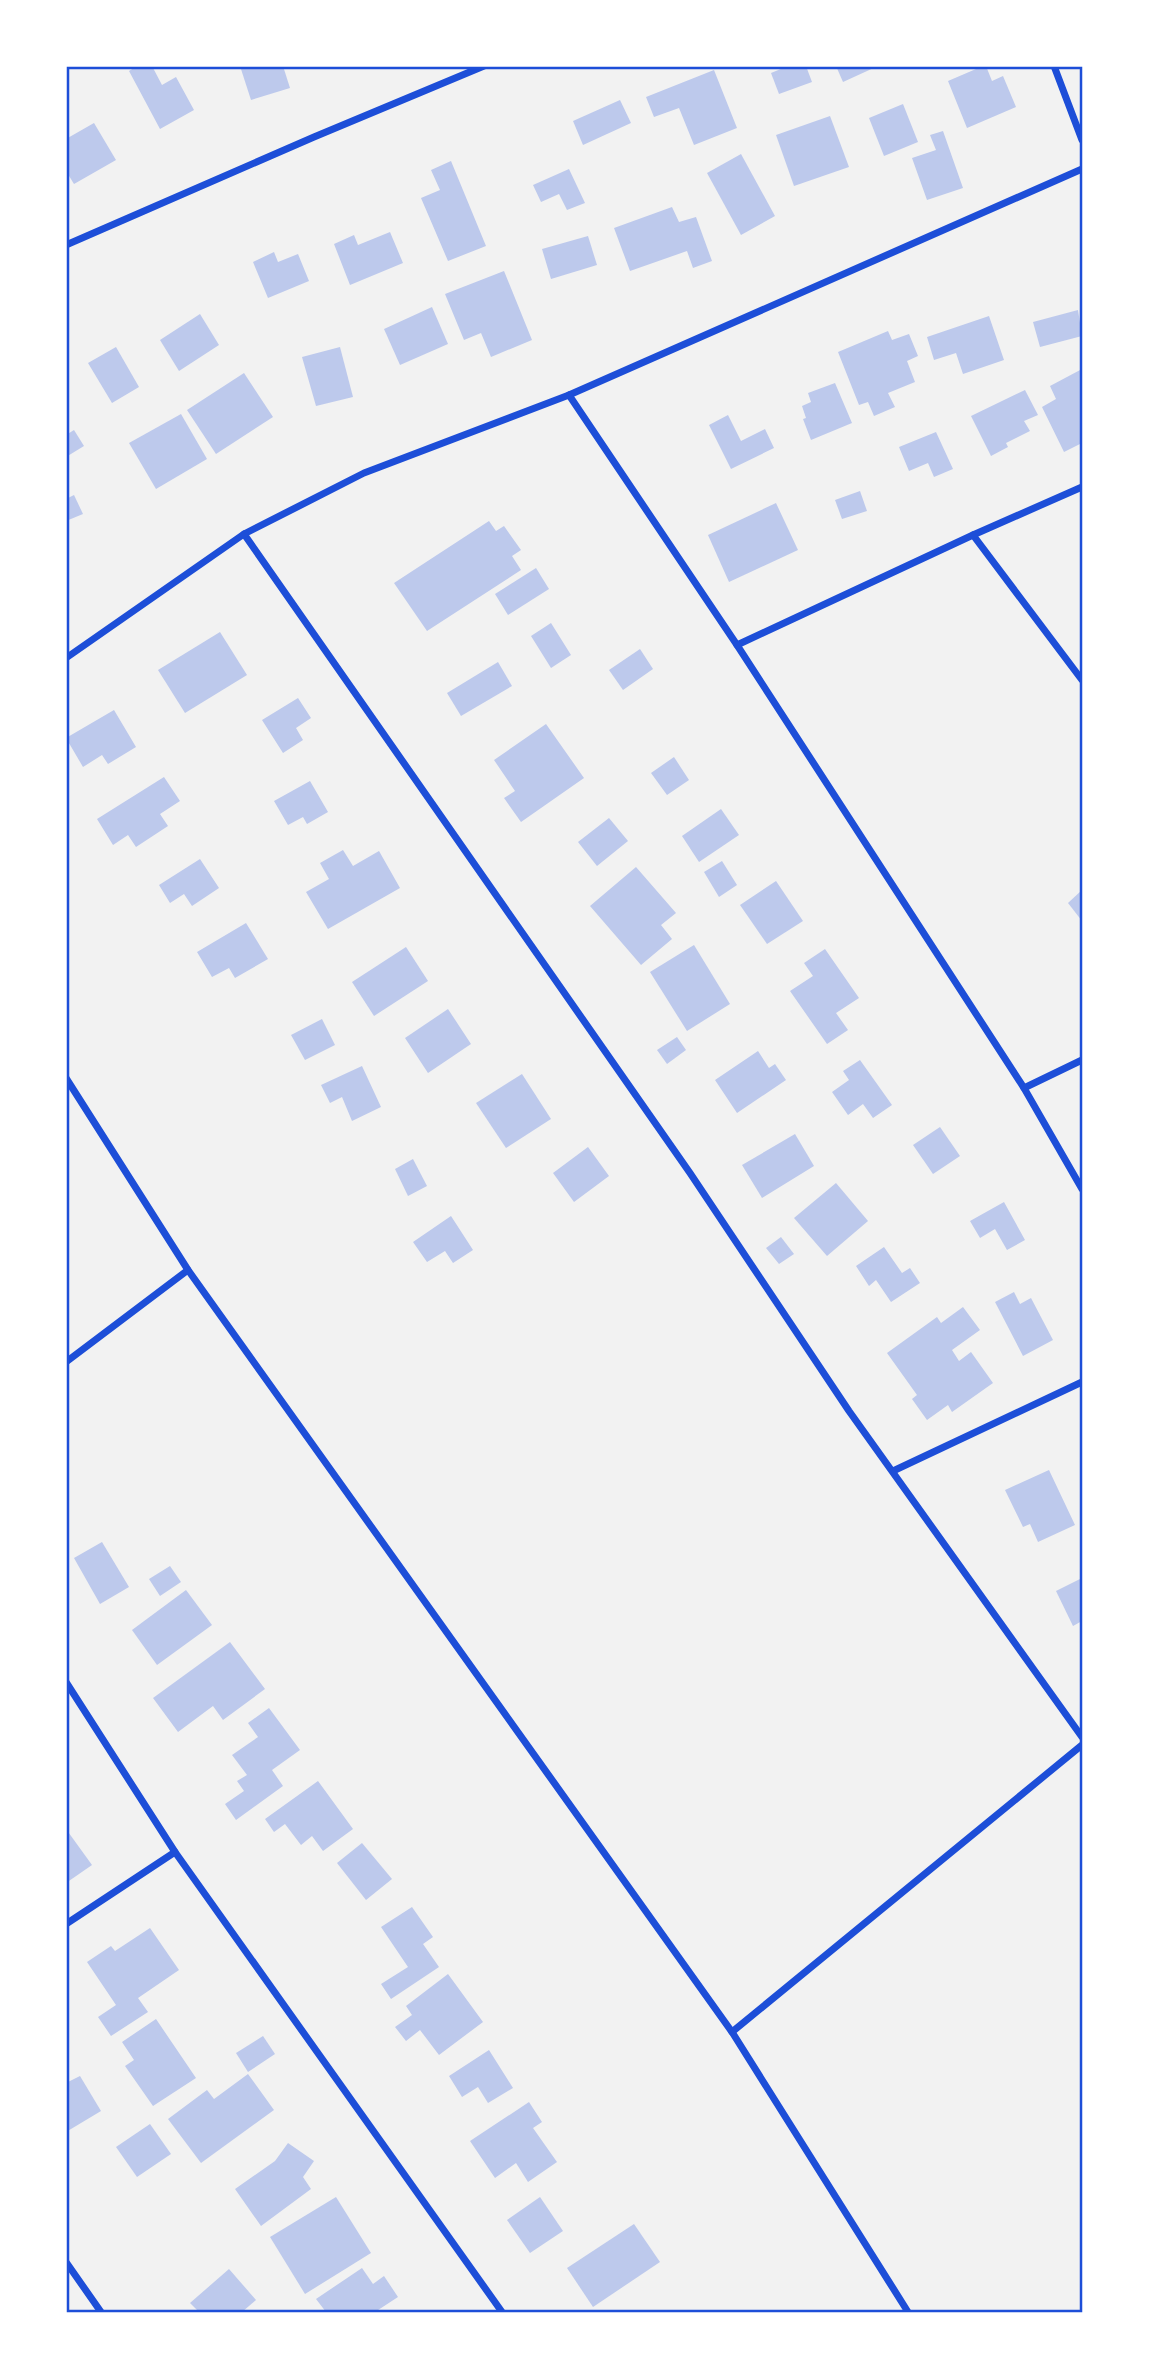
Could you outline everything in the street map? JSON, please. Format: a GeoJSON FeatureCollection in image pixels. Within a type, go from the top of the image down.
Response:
{"type":"FeatureCollection","features":[{"type":"Feature","properties":{"kind":"street"},"geometry":{"type":"LineString","coordinates":[[66,245],[484,66]]}},
{"type":"Feature","properties":{"kind":"street"},"geometry":{"type":"LineString","coordinates":[[1054,66],[1083,140]]}},
{"type":"Feature","properties":{"kind":"street"},"geometry":{"type":"LineString","coordinates":[[66,658],[244,534],[364,473],[569,395],[1083,169]]}},
{"type":"Feature","properties":{"kind":"street"},"geometry":{"type":"LineString","coordinates":[[569,395],[737,645],[1024,1088],[1083,1189]]}},
{"type":"Feature","properties":{"kind":"street"},"geometry":{"type":"LineString","coordinates":[[737,645],[972,535],[1083,487]]}},
{"type":"Feature","properties":{"kind":"street"},"geometry":{"type":"LineString","coordinates":[[244,534],[682,1162],[842,1400],[1083,1737]]}},
{"type":"Feature","properties":{"kind":"street"},"geometry":{"type":"LineString","coordinates":[[972,535],[1083,680]]}},
{"type":"Feature","properties":{"kind":"street"},"geometry":{"type":"LineString","coordinates":[[1024,1088],[1083,1060]]}},
{"type":"Feature","properties":{"kind":"street"},"geometry":{"type":"LineString","coordinates":[[66,1078],[188,1270],[732,2032],[908,2312]]}},
{"type":"Feature","properties":{"kind":"street"},"geometry":{"type":"LineString","coordinates":[[66,1362],[188,1270]]}},
{"type":"Feature","properties":{"kind":"street"},"geometry":{"type":"LineString","coordinates":[[893,1471],[1083,1382]]}},
{"type":"Feature","properties":{"kind":"street"},"geometry":{"type":"LineString","coordinates":[[66,1682],[175,1852],[502,2312]]}},
{"type":"Feature","properties":{"kind":"street"},"geometry":{"type":"LineString","coordinates":[[732,2032],[1083,1745]]}},
{"type":"Feature","properties":{"kind":"street"},"geometry":{"type":"LineString","coordinates":[[66,1924],[175,1852]]}},
{"type":"Feature","properties":{"kind":"street"},"geometry":{"type":"LineString","coordinates":[[66,2262],[101,2312]]}},
{"type":"Feature","properties":{"kind":"building"},"geometry":{"type":"Polygon","coordinates":[[[137,66],[152,66],[162,85],[176,77],[194,110],[160,129],[129,71],[137,66]]]}},
{"type":"Feature","properties":{"kind":"building"},"geometry":{"type":"Polygon","coordinates":[[[240,66],[283,66],[290,88],[251,100],[240,66]]]}},
{"type":"Feature","properties":{"kind":"building"},"geometry":{"type":"Polygon","coordinates":[[[788,66],[806,66],[812,82],[779,94],[771,73],[788,66]]]}},
{"type":"Feature","properties":{"kind":"building"},"geometry":{"type":"Polygon","coordinates":[[[836,66],[878,66],[843,82],[836,66]]]}},
{"type":"Feature","properties":{"kind":"building"},"geometry":{"type":"Polygon","coordinates":[[[986,66],[992,81],[1003,76],[1016,107],[967,128],[948,81],[986,66]]]}},
{"type":"Feature","properties":{"kind":"building"},"geometry":{"type":"Polygon","coordinates":[[[714,70],[737,128],[694,145],[679,108],[654,117],[646,97],[714,70]]]}},
{"type":"Feature","properties":{"kind":"building"},"geometry":{"type":"Polygon","coordinates":[[[620,100],[631,123],[583,145],[573,121],[620,100]]]}},
{"type":"Feature","properties":{"kind":"building"},"geometry":{"type":"Polygon","coordinates":[[[903,104],[918,142],[884,156],[869,118],[903,104]]]}},
{"type":"Feature","properties":{"kind":"building"},"geometry":{"type":"Polygon","coordinates":[[[830,116],[849,167],[794,186],[776,135],[830,116]]]}},
{"type":"Feature","properties":{"kind":"building"},"geometry":{"type":"Polygon","coordinates":[[[94,123],[116,160],[74,184],[66,171],[66,139],[94,123]]]}},
{"type":"Feature","properties":{"kind":"building"},"geometry":{"type":"Polygon","coordinates":[[[943,131],[963,188],[927,200],[912,158],[936,150],[930,135],[943,131]]]}},
{"type":"Feature","properties":{"kind":"building"},"geometry":{"type":"Polygon","coordinates":[[[741,154],[775,216],[741,235],[707,173],[741,154]]]}},
{"type":"Feature","properties":{"kind":"building"},"geometry":{"type":"Polygon","coordinates":[[[451,161],[486,246],[448,261],[421,198],[440,190],[431,170],[451,161]]]}},
{"type":"Feature","properties":{"kind":"building"},"geometry":{"type":"Polygon","coordinates":[[[569,169],[585,203],[567,210],[559,194],[541,202],[533,185],[569,169]]]}},
{"type":"Feature","properties":{"kind":"building"},"geometry":{"type":"Polygon","coordinates":[[[672,207],[679,222],[696,217],[712,261],[693,268],[687,251],[630,271],[614,228],[672,207]]]}},
{"type":"Feature","properties":{"kind":"building"},"geometry":{"type":"Polygon","coordinates":[[[390,232],[403,263],[350,285],[334,244],[354,235],[358,245],[390,232]]]}},
{"type":"Feature","properties":{"kind":"building"},"geometry":{"type":"Polygon","coordinates":[[[588,236],[597,265],[551,279],[542,249],[588,236]]]}},
{"type":"Feature","properties":{"kind":"building"},"geometry":{"type":"Polygon","coordinates":[[[274,252],[278,262],[298,254],[309,281],[268,298],[253,262],[274,252]]]}},
{"type":"Feature","properties":{"kind":"building"},"geometry":{"type":"Polygon","coordinates":[[[504,271],[532,340],[491,357],[481,333],[464,340],[445,294],[504,271]]]}},
{"type":"Feature","properties":{"kind":"building"},"geometry":{"type":"Polygon","coordinates":[[[432,307],[448,344],[400,365],[384,329],[432,307]]]}},
{"type":"Feature","properties":{"kind":"building"},"geometry":{"type":"Polygon","coordinates":[[[1078,310],[1082,336],[1040,347],[1033,322],[1078,310]]]}},
{"type":"Feature","properties":{"kind":"building"},"geometry":{"type":"Polygon","coordinates":[[[200,314],[219,345],[179,371],[160,340],[200,314]]]}},
{"type":"Feature","properties":{"kind":"building"},"geometry":{"type":"Polygon","coordinates":[[[989,316],[1004,360],[963,374],[956,353],[934,360],[927,337],[989,316]]]}},
{"type":"Feature","properties":{"kind":"building"},"geometry":{"type":"Polygon","coordinates":[[[888,331],[892,340],[909,334],[918,356],[907,361],[915,382],[888,393],[895,407],[874,416],[868,402],[859,405],[838,352],[888,331]]]}},
{"type":"Feature","properties":{"kind":"building"},"geometry":{"type":"Polygon","coordinates":[[[116,347],[139,387],[112,403],[88,363],[116,347]]]}},
{"type":"Feature","properties":{"kind":"building"},"geometry":{"type":"Polygon","coordinates":[[[340,347],[353,397],[316,406],[302,357],[340,347]]]}},
{"type":"Feature","properties":{"kind":"building"},"geometry":{"type":"Polygon","coordinates":[[[1082,369],[1082,443],[1064,452],[1042,407],[1056,399],[1050,386],[1082,369]]]}},
{"type":"Feature","properties":{"kind":"building"},"geometry":{"type":"Polygon","coordinates":[[[244,373],[273,417],[216,454],[187,410],[244,373]]]}},
{"type":"Feature","properties":{"kind":"building"},"geometry":{"type":"Polygon","coordinates":[[[835,383],[852,423],[811,440],[803,419],[806,418],[802,406],[811,402],[808,393],[835,383]]]}},
{"type":"Feature","properties":{"kind":"building"},"geometry":{"type":"Polygon","coordinates":[[[1025,390],[1038,415],[1024,421],[1030,431],[1006,443],[1008,447],[991,456],[971,416],[1025,390]]]}},
{"type":"Feature","properties":{"kind":"building"},"geometry":{"type":"Polygon","coordinates":[[[181,414],[207,459],[156,489],[129,443],[181,414]]]}},
{"type":"Feature","properties":{"kind":"building"},"geometry":{"type":"Polygon","coordinates":[[[728,415],[741,441],[765,429],[774,448],[731,469],[709,425],[728,415]]]}},
{"type":"Feature","properties":{"kind":"building"},"geometry":{"type":"Polygon","coordinates":[[[74,430],[84,446],[66,457],[66,435],[74,430]]]}},
{"type":"Feature","properties":{"kind":"building"},"geometry":{"type":"Polygon","coordinates":[[[936,432],[953,469],[934,477],[928,463],[909,471],[899,447],[936,432]]]}},
{"type":"Feature","properties":{"kind":"building"},"geometry":{"type":"Polygon","coordinates":[[[860,491],[867,511],[842,519],[835,500],[860,491]]]}},
{"type":"Feature","properties":{"kind":"building"},"geometry":{"type":"Polygon","coordinates":[[[74,495],[83,514],[66,521],[66,499],[74,495]]]}},
{"type":"Feature","properties":{"kind":"building"},"geometry":{"type":"Polygon","coordinates":[[[776,503],[798,550],[729,582],[708,535],[776,503]]]}},
{"type":"Feature","properties":{"kind":"building"},"geometry":{"type":"Polygon","coordinates":[[[489,521],[496,531],[504,526],[521,550],[512,556],[521,570],[427,631],[394,583],[489,521]]]}},
{"type":"Feature","properties":{"kind":"building"},"geometry":{"type":"Polygon","coordinates":[[[536,568],[549,589],[508,615],[495,594],[536,568]]]}},
{"type":"Feature","properties":{"kind":"building"},"geometry":{"type":"Polygon","coordinates":[[[551,623],[571,655],[551,668],[531,636],[551,623]]]}},
{"type":"Feature","properties":{"kind":"building"},"geometry":{"type":"Polygon","coordinates":[[[220,632],[247,675],[185,713],[158,670],[220,632]]]}},
{"type":"Feature","properties":{"kind":"building"},"geometry":{"type":"Polygon","coordinates":[[[640,649],[653,669],[623,690],[609,670],[640,649]]]}},
{"type":"Feature","properties":{"kind":"building"},"geometry":{"type":"Polygon","coordinates":[[[498,662],[512,686],[461,716],[447,693],[498,662]]]}},
{"type":"Feature","properties":{"kind":"building"},"geometry":{"type":"Polygon","coordinates":[[[298,698],[311,718],[296,728],[303,740],[283,753],[262,720],[298,698]]]}},
{"type":"Feature","properties":{"kind":"building"},"geometry":{"type":"Polygon","coordinates":[[[114,710],[136,747],[108,764],[102,755],[83,767],[66,738],[114,710]]]}},
{"type":"Feature","properties":{"kind":"building"},"geometry":{"type":"Polygon","coordinates":[[[546,724],[584,778],[521,822],[504,798],[515,791],[494,760],[546,724]]]}},
{"type":"Feature","properties":{"kind":"building"},"geometry":{"type":"Polygon","coordinates":[[[674,757],[689,780],[667,795],[651,773],[674,757]]]}},
{"type":"Feature","properties":{"kind":"building"},"geometry":{"type":"Polygon","coordinates":[[[164,777],[180,801],[160,814],[168,826],[136,847],[128,835],[113,845],[97,819],[164,777]]]}},
{"type":"Feature","properties":{"kind":"building"},"geometry":{"type":"Polygon","coordinates":[[[310,781],[328,812],[307,824],[303,817],[288,825],[274,801],[310,781]]]}},
{"type":"Feature","properties":{"kind":"building"},"geometry":{"type":"Polygon","coordinates":[[[721,809],[739,835],[699,862],[682,836],[721,809]]]}},
{"type":"Feature","properties":{"kind":"building"},"geometry":{"type":"Polygon","coordinates":[[[609,818],[628,841],[597,866],[578,842],[609,818]]]}},
{"type":"Feature","properties":{"kind":"building"},"geometry":{"type":"Polygon","coordinates":[[[343,850],[353,866],[379,851],[400,888],[328,929],[306,892],[329,879],[320,863],[343,850]]]}},
{"type":"Feature","properties":{"kind":"building"},"geometry":{"type":"Polygon","coordinates":[[[200,859],[219,888],[192,906],[184,894],[170,903],[159,885],[200,859]]]}},
{"type":"Feature","properties":{"kind":"building"},"geometry":{"type":"Polygon","coordinates":[[[722,861],[737,885],[719,897],[704,872],[722,861]]]}},
{"type":"Feature","properties":{"kind":"building"},"geometry":{"type":"Polygon","coordinates":[[[636,867],[676,913],[661,925],[672,939],[641,965],[590,906],[636,867]]]}},
{"type":"Feature","properties":{"kind":"building"},"geometry":{"type":"Polygon","coordinates":[[[776,881],[803,921],[767,944],[740,905],[776,881]]]}},
{"type":"Feature","properties":{"kind":"building"},"geometry":{"type":"Polygon","coordinates":[[[1082,890],[1082,921],[1068,903],[1082,890]]]}},
{"type":"Feature","properties":{"kind":"building"},"geometry":{"type":"Polygon","coordinates":[[[246,923],[268,959],[235,978],[229,968],[212,977],[197,952],[246,923]]]}},
{"type":"Feature","properties":{"kind":"building"},"geometry":{"type":"Polygon","coordinates":[[[694,945],[730,1004],[687,1031],[650,972],[694,945]]]}},
{"type":"Feature","properties":{"kind":"building"},"geometry":{"type":"Polygon","coordinates":[[[406,947],[428,981],[374,1016],[352,982],[406,947]]]}},
{"type":"Feature","properties":{"kind":"building"},"geometry":{"type":"Polygon","coordinates":[[[825,949],[859,998],[836,1013],[848,1030],[827,1044],[790,991],[813,976],[804,963],[825,949]]]}},
{"type":"Feature","properties":{"kind":"building"},"geometry":{"type":"Polygon","coordinates":[[[448,1009],[471,1044],[428,1073],[405,1038],[448,1009]]]}},
{"type":"Feature","properties":{"kind":"building"},"geometry":{"type":"Polygon","coordinates":[[[322,1019],[335,1045],[305,1060],[291,1035],[322,1019]]]}},
{"type":"Feature","properties":{"kind":"building"},"geometry":{"type":"Polygon","coordinates":[[[677,1037],[686,1050],[667,1064],[657,1050],[677,1037]]]}},
{"type":"Feature","properties":{"kind":"building"},"geometry":{"type":"Polygon","coordinates":[[[758,1051],[769,1068],[775,1064],[786,1080],[737,1113],[715,1080],[758,1051]]]}},
{"type":"Feature","properties":{"kind":"building"},"geometry":{"type":"Polygon","coordinates":[[[860,1060],[892,1105],[873,1118],[863,1104],[848,1115],[832,1092],[849,1080],[843,1071],[860,1060]]]}},
{"type":"Feature","properties":{"kind":"building"},"geometry":{"type":"Polygon","coordinates":[[[362,1066],[381,1107],[352,1121],[342,1097],[330,1103],[321,1085],[362,1066]]]}},
{"type":"Feature","properties":{"kind":"building"},"geometry":{"type":"Polygon","coordinates":[[[522,1074],[551,1119],[506,1148],[476,1103],[522,1074]]]}},
{"type":"Feature","properties":{"kind":"building"},"geometry":{"type":"Polygon","coordinates":[[[940,1127],[960,1156],[933,1174],[913,1145],[940,1127]]]}},
{"type":"Feature","properties":{"kind":"building"},"geometry":{"type":"Polygon","coordinates":[[[795,1134],[814,1166],[762,1198],[742,1165],[795,1134]]]}},
{"type":"Feature","properties":{"kind":"building"},"geometry":{"type":"Polygon","coordinates":[[[588,1147],[609,1176],[574,1202],[553,1173],[588,1147]]]}},
{"type":"Feature","properties":{"kind":"building"},"geometry":{"type":"Polygon","coordinates":[[[413,1159],[427,1186],[408,1196],[395,1169],[413,1159]]]}},
{"type":"Feature","properties":{"kind":"building"},"geometry":{"type":"Polygon","coordinates":[[[836,1183],[868,1221],[827,1256],[794,1218],[836,1183]]]}},
{"type":"Feature","properties":{"kind":"building"},"geometry":{"type":"Polygon","coordinates":[[[1004,1202],[1025,1240],[1007,1250],[995,1229],[980,1238],[970,1221],[1004,1202]]]}},
{"type":"Feature","properties":{"kind":"building"},"geometry":{"type":"Polygon","coordinates":[[[451,1216],[473,1250],[453,1263],[445,1251],[427,1262],[413,1242],[451,1216]]]}},
{"type":"Feature","properties":{"kind":"building"},"geometry":{"type":"Polygon","coordinates":[[[781,1237],[794,1254],[779,1264],[766,1248],[781,1237]]]}},
{"type":"Feature","properties":{"kind":"building"},"geometry":{"type":"Polygon","coordinates":[[[884,1247],[902,1273],[910,1268],[920,1283],[891,1302],[876,1280],[869,1286],[856,1266],[884,1247]]]}},
{"type":"Feature","properties":{"kind":"building"},"geometry":{"type":"Polygon","coordinates":[[[1014,1292],[1020,1304],[1031,1298],[1053,1340],[1023,1356],[995,1302],[1014,1292]]]}},
{"type":"Feature","properties":{"kind":"building"},"geometry":{"type":"Polygon","coordinates":[[[963,1307],[980,1330],[952,1350],[959,1361],[971,1352],[993,1383],[952,1412],[948,1405],[927,1420],[912,1399],[917,1395],[887,1353],[937,1317],[941,1323],[963,1307]]]}},
{"type":"Feature","properties":{"kind":"building"},"geometry":{"type":"Polygon","coordinates":[[[1049,1470],[1075,1525],[1038,1542],[1030,1524],[1023,1527],[1005,1490],[1049,1470]]]}},
{"type":"Feature","properties":{"kind":"building"},"geometry":{"type":"Polygon","coordinates":[[[102,1542],[129,1587],[100,1604],[74,1558],[102,1542]]]}},
{"type":"Feature","properties":{"kind":"building"},"geometry":{"type":"Polygon","coordinates":[[[170,1566],[181,1582],[160,1596],[149,1579],[170,1566]]]}},
{"type":"Feature","properties":{"kind":"building"},"geometry":{"type":"Polygon","coordinates":[[[1082,1578],[1082,1621],[1073,1626],[1056,1591],[1082,1578]]]}},
{"type":"Feature","properties":{"kind":"building"},"geometry":{"type":"Polygon","coordinates":[[[186,1590],[212,1625],[157,1665],[132,1630],[186,1590]]]}},
{"type":"Feature","properties":{"kind":"building"},"geometry":{"type":"Polygon","coordinates":[[[230,1642],[265,1689],[223,1720],[213,1706],[178,1732],[153,1698],[230,1642]]]}},
{"type":"Feature","properties":{"kind":"building"},"geometry":{"type":"Polygon","coordinates":[[[269,1708],[300,1750],[272,1770],[283,1786],[236,1820],[225,1804],[244,1791],[237,1781],[247,1775],[232,1755],[258,1737],[248,1723],[269,1708]]]}},
{"type":"Feature","properties":{"kind":"building"},"geometry":{"type":"Polygon","coordinates":[[[318,1781],[353,1829],[323,1851],[312,1836],[301,1845],[285,1824],[274,1832],[265,1819],[318,1781]]]}},
{"type":"Feature","properties":{"kind":"building"},"geometry":{"type":"Polygon","coordinates":[[[66,1829],[92,1865],[66,1883],[66,1829]]]}},
{"type":"Feature","properties":{"kind":"building"},"geometry":{"type":"Polygon","coordinates":[[[362,1843],[392,1879],[366,1900],[337,1863],[362,1843]]]}},
{"type":"Feature","properties":{"kind":"building"},"geometry":{"type":"Polygon","coordinates":[[[412,1907],[433,1937],[423,1944],[439,1967],[391,1999],[381,1984],[408,1967],[381,1927],[412,1907]]]}},
{"type":"Feature","properties":{"kind":"building"},"geometry":{"type":"Polygon","coordinates":[[[150,1928],[179,1970],[138,1998],[148,2012],[111,2036],[98,2017],[116,2005],[87,1962],[111,1946],[115,1951],[150,1928]]]}},
{"type":"Feature","properties":{"kind":"building"},"geometry":{"type":"Polygon","coordinates":[[[448,1974],[483,2022],[439,2055],[420,2030],[406,2041],[395,2027],[412,2015],[406,2006],[448,1974]]]}},
{"type":"Feature","properties":{"kind":"building"},"geometry":{"type":"Polygon","coordinates":[[[156,2019],[196,2078],[153,2106],[125,2066],[134,2060],[122,2042],[156,2019]]]}},
{"type":"Feature","properties":{"kind":"building"},"geometry":{"type":"Polygon","coordinates":[[[263,2036],[275,2054],[248,2072],[236,2053],[263,2036]]]}},
{"type":"Feature","properties":{"kind":"building"},"geometry":{"type":"Polygon","coordinates":[[[489,2050],[513,2088],[488,2103],[478,2087],[462,2097],[449,2076],[489,2050]]]}},
{"type":"Feature","properties":{"kind":"building"},"geometry":{"type":"Polygon","coordinates":[[[248,2074],[274,2110],[201,2163],[168,2119],[207,2090],[214,2099],[248,2074]]]}},
{"type":"Feature","properties":{"kind":"building"},"geometry":{"type":"Polygon","coordinates":[[[80,2076],[101,2111],[66,2132],[66,2083],[80,2076]]]}},
{"type":"Feature","properties":{"kind":"building"},"geometry":{"type":"Polygon","coordinates":[[[529,2102],[542,2122],[533,2128],[557,2162],[528,2182],[516,2163],[495,2178],[470,2141],[529,2102]]]}},
{"type":"Feature","properties":{"kind":"building"},"geometry":{"type":"Polygon","coordinates":[[[150,2124],[171,2154],[137,2177],[116,2147],[150,2124]]]}},
{"type":"Feature","properties":{"kind":"building"},"geometry":{"type":"Polygon","coordinates":[[[288,2143],[314,2161],[303,2177],[311,2189],[261,2226],[235,2189],[275,2161],[288,2143]]]}},
{"type":"Feature","properties":{"kind":"building"},"geometry":{"type":"Polygon","coordinates":[[[336,2197],[371,2253],[305,2294],[270,2237],[336,2197]]]}},
{"type":"Feature","properties":{"kind":"building"},"geometry":{"type":"Polygon","coordinates":[[[540,2197],[563,2231],[530,2253],[507,2220],[540,2197]]]}},
{"type":"Feature","properties":{"kind":"building"},"geometry":{"type":"Polygon","coordinates":[[[634,2224],[660,2262],[593,2307],[567,2268],[634,2224]]]}},
{"type":"Feature","properties":{"kind":"building"},"geometry":{"type":"Polygon","coordinates":[[[362,2268],[373,2284],[384,2276],[398,2297],[375,2312],[326,2312],[316,2299],[362,2268]]]}},
{"type":"Feature","properties":{"kind":"building"},"geometry":{"type":"Polygon","coordinates":[[[229,2269],[256,2300],[242,2312],[199,2312],[190,2303],[229,2269]]]}}]}
